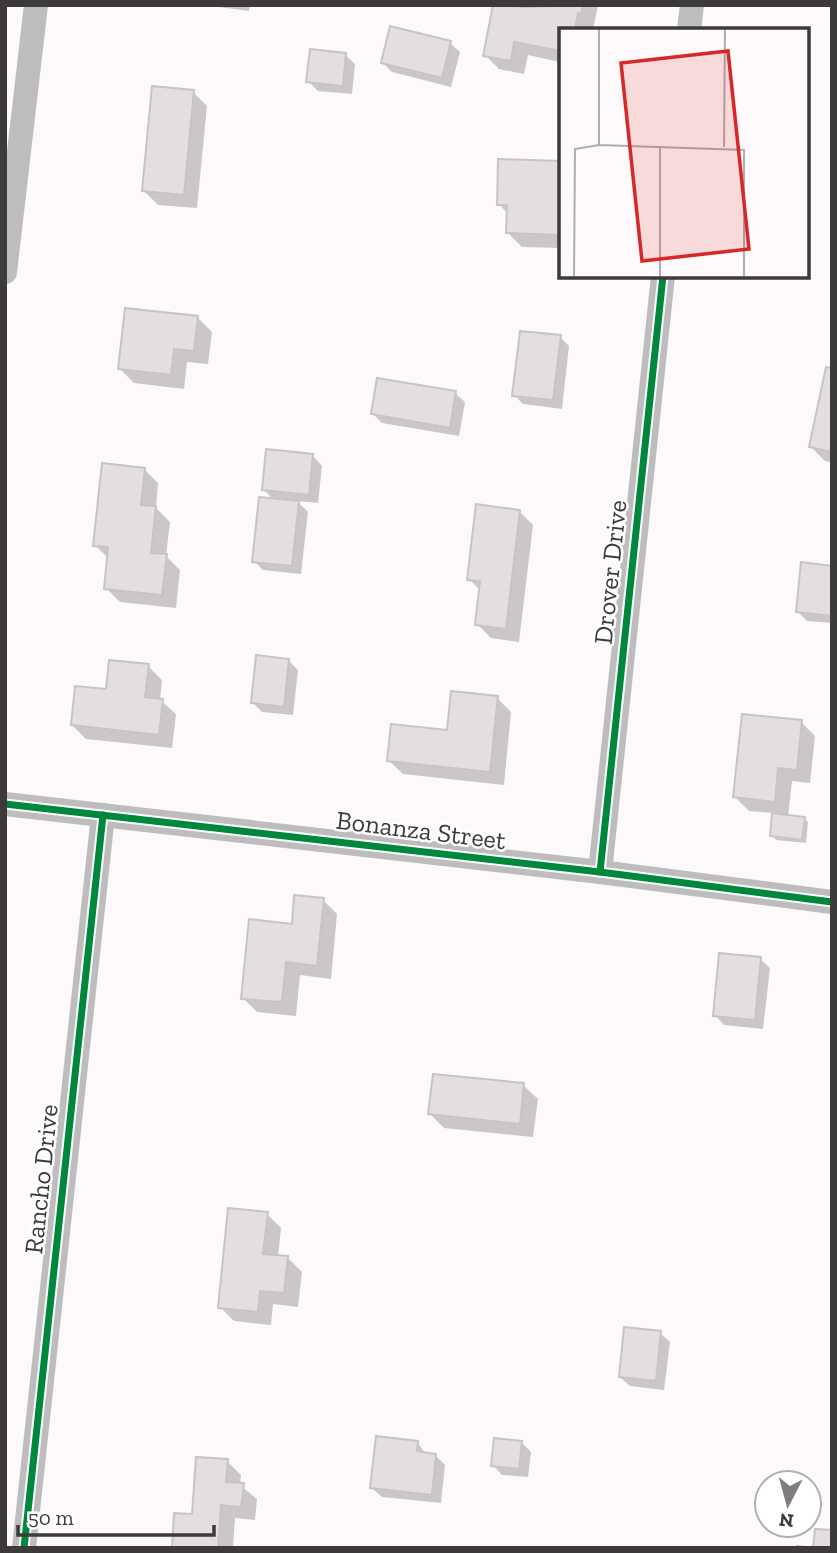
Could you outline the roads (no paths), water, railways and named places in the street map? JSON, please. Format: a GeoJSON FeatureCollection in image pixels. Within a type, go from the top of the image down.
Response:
{"type":"FeatureCollection","features":[{"type":"Feature","properties":{"kind":"street"},"geometry":{"type":"LineString","coordinates":[[5,272],[36,5]]}},
{"type":"Feature","properties":{"kind":"street"},"geometry":{"type":"LineString","coordinates":[[689,28],[692,5]]}},
{"type":"Feature","properties":{"kind":"street","name":"Drover Drive"},"geometry":{"type":"LineString","coordinates":[[600,872],[663,278]]}},
{"type":"Feature","properties":{"kind":"street","name":"Bonanza Street"},"geometry":{"type":"LineString","coordinates":[[5,804],[600,872],[832,902]]}},
{"type":"Feature","properties":{"kind":"street","name":"Rancho Drive"},"geometry":{"type":"LineString","coordinates":[[24,1548],[103,815]]}}]}
